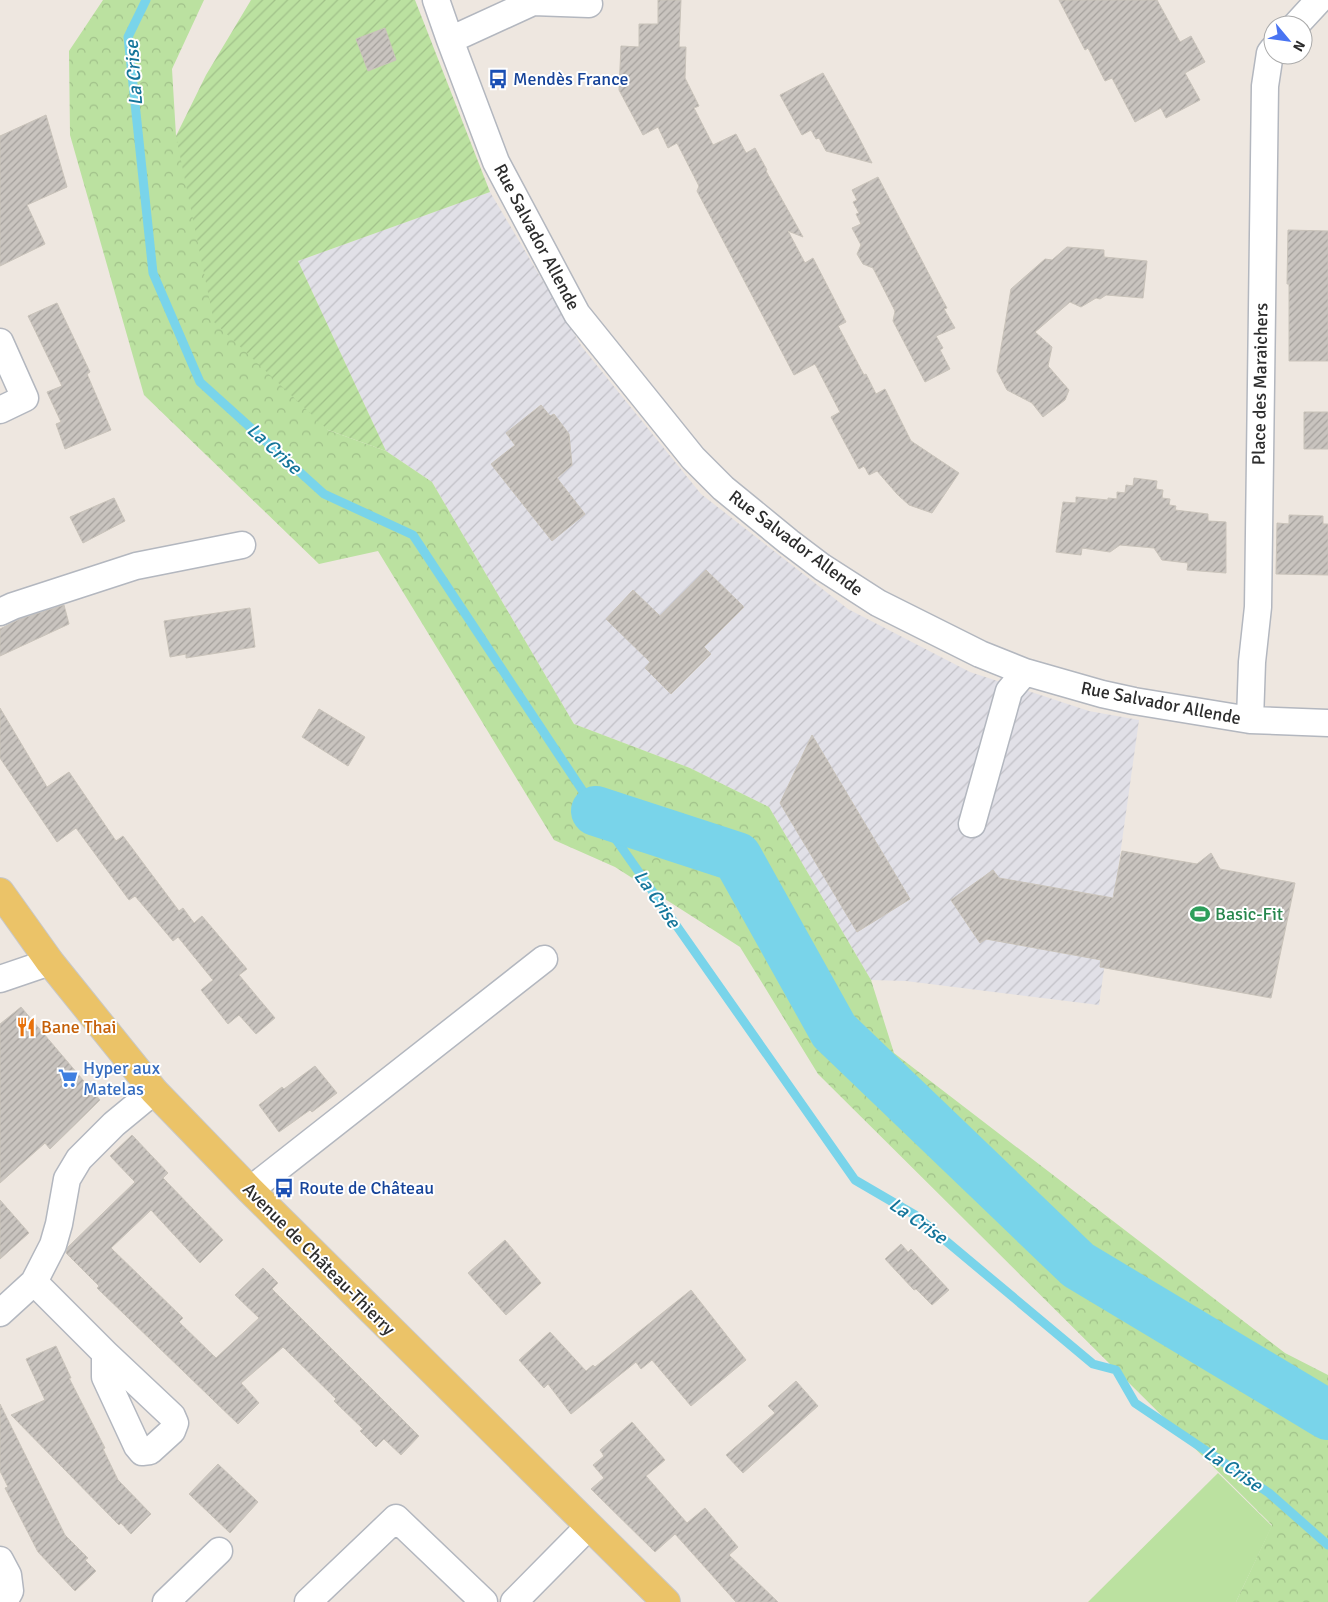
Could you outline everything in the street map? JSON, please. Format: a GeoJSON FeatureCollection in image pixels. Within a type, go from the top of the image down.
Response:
{"type":"FeatureCollection","features":[{"type":"Feature","properties":{"kind":"main road","name":"Avenue de Château-Thierry"},"geometry":{"type":"LineString","coordinates":[[0,892],[50,962],[154,1091],[250,1190],[666,1602]]}},
{"type":"Feature","properties":{"kind":"street","name":"Rue Salvador Allende"},"geometry":{"type":"LineString","coordinates":[[436,0],[496,162],[578,314],[693,458],[722,488],[822,567],[878,604],[980,654],[1025,672],[1118,698],[1250,720],[1328,723]]}},
{"type":"Feature","properties":{"kind":"street"},"geometry":{"type":"LineString","coordinates":[[1305,15],[1319,0]]}},
{"type":"Feature","properties":{"kind":"street"},"geometry":{"type":"LineString","coordinates":[[450,40],[534,2],[589,4]]}},
{"type":"Feature","properties":{"kind":"street","name":"Place des Maraichers"},"geometry":{"type":"LineString","coordinates":[[1250,720],[1252,662],[1258,607],[1265,86],[1268,65]]}},
{"type":"Feature","properties":{"kind":"street"},"geometry":{"type":"LineString","coordinates":[[0,342],[25,398],[0,410]]}},
{"type":"Feature","properties":{"kind":"street"},"geometry":{"type":"LineString","coordinates":[[0,612],[13,606],[136,566],[242,545]]}},
{"type":"Feature","properties":{"kind":"street"},"geometry":{"type":"LineString","coordinates":[[972,824],[1009,691],[1025,672]]}},
{"type":"Feature","properties":{"kind":"street"},"geometry":{"type":"LineString","coordinates":[[250,1190],[544,959]]}},
{"type":"Feature","properties":{"kind":"street"},"geometry":{"type":"LineString","coordinates":[[0,979],[50,962]]}},
{"type":"Feature","properties":{"kind":"street"},"geometry":{"type":"LineString","coordinates":[[0,1313],[34,1282],[60,1224],[67,1179],[79,1160],[114,1124],[154,1091]]}},
{"type":"Feature","properties":{"kind":"street"},"geometry":{"type":"LineString","coordinates":[[34,1282],[105,1353]]}},
{"type":"Feature","properties":{"kind":"street"},"geometry":{"type":"LineString","coordinates":[[308,1602],[396,1518],[484,1602]]}},
{"type":"Feature","properties":{"kind":"street"},"geometry":{"type":"LineString","coordinates":[[514,1602],[589,1526]]}},
{"type":"Feature","properties":{"kind":"street"},"geometry":{"type":"LineString","coordinates":[[166,1602],[219,1552]]}},
{"type":"Feature","properties":{"kind":"street"},"geometry":{"type":"LineString","coordinates":[[0,1560],[8,1575],[10,1591],[4,1602]]}},
{"type":"Feature","properties":{"kind":"shaded area"},"geometry":{"type":"Polygon","coordinates":[[[490,192],[582,347],[701,494],[848,609],[970,672],[1089,711],[1139,720],[1099,1005],[906,981],[871,980],[769,807],[690,768],[574,724],[432,482],[386,451],[298,261],[490,192]]]}},
{"type":"Feature","properties":{"kind":"green space"},"geometry":{"type":"Polygon","coordinates":[[[103,0],[204,0],[172,69],[176,136],[328,430],[386,451],[432,482],[574,724],[690,768],[769,807],[871,980],[894,1053],[1285,1353],[1328,1375],[1328,1602],[1236,1602],[1272,1525],[818,1074],[740,947],[615,867],[554,840],[378,551],[319,564],[144,395],[70,135],[69,51],[103,0]]]}},
{"type":"Feature","properties":{"kind":"green space"},"geometry":{"type":"Polygon","coordinates":[[[251,0],[415,0],[490,192],[298,261],[386,451],[328,430],[214,322],[176,136],[206,75],[251,0]]]}},
{"type":"Feature","properties":{"kind":"green space"},"geometry":{"type":"Polygon","coordinates":[[[1218,1473],[1272,1526],[1236,1602],[1088,1602],[1218,1473]]]}},
{"type":"Feature","properties":{"kind":"building"},"geometry":{"type":"Polygon","coordinates":[[[658,0],[681,0],[679,47],[686,47],[685,78],[699,106],[694,108],[713,145],[736,134],[746,153],[755,148],[803,237],[788,231],[805,263],[813,258],[846,322],[838,326],[864,375],[866,374],[876,394],[885,389],[911,441],[959,473],[932,513],[909,505],[877,471],[869,475],[864,466],[859,469],[831,417],[840,412],[815,364],[794,375],[697,191],[699,186],[677,143],[668,148],[658,127],[643,135],[619,90],[621,46],[639,47],[639,24],[658,24],[658,0]]]}},
{"type":"Feature","properties":{"kind":"building"},"geometry":{"type":"Polygon","coordinates":[[[1059,0],[1157,0],[1180,42],[1191,36],[1205,62],[1185,73],[1200,100],[1166,118],[1161,108],[1135,122],[1112,78],[1105,81],[1088,48],[1085,50],[1059,0]]]}},
{"type":"Feature","properties":{"kind":"building"},"geometry":{"type":"Polygon","coordinates":[[[385,28],[396,60],[368,71],[356,39],[385,28]]]}},
{"type":"Feature","properties":{"kind":"building"},"geometry":{"type":"Polygon","coordinates":[[[823,73],[872,163],[826,151],[819,138],[816,139],[811,130],[802,135],[780,95],[823,73]]]}},
{"type":"Feature","properties":{"kind":"building"},"geometry":{"type":"Polygon","coordinates":[[[46,115],[67,187],[27,205],[45,244],[0,266],[0,136],[46,115]]]}},
{"type":"Feature","properties":{"kind":"building"},"geometry":{"type":"Polygon","coordinates":[[[878,177],[947,308],[944,309],[955,328],[936,336],[943,348],[940,350],[950,369],[925,382],[893,321],[895,311],[873,268],[863,264],[857,254],[861,245],[852,228],[861,224],[856,214],[859,213],[853,202],[857,200],[852,190],[878,177]]]}},
{"type":"Feature","properties":{"kind":"building"},"geometry":{"type":"Polygon","coordinates":[[[1288,230],[1328,231],[1328,361],[1289,361],[1288,230]]]}},
{"type":"Feature","properties":{"kind":"building"},"geometry":{"type":"Polygon","coordinates":[[[1067,247],[1104,250],[1104,257],[1147,261],[1143,298],[1106,295],[1100,299],[1096,298],[1081,307],[1070,302],[1035,332],[1052,347],[1048,366],[1069,390],[1065,400],[1043,417],[1032,403],[1007,390],[997,371],[1011,289],[1045,259],[1052,260],[1067,247]]]}},
{"type":"Feature","properties":{"kind":"building"},"geometry":{"type":"Polygon","coordinates":[[[57,303],[90,372],[87,374],[111,430],[65,449],[56,424],[61,422],[47,392],[62,386],[28,316],[57,303]]]}},
{"type":"Feature","properties":{"kind":"building"},"geometry":{"type":"Polygon","coordinates":[[[541,405],[550,416],[554,414],[569,434],[572,465],[557,478],[585,514],[552,541],[491,464],[515,445],[506,433],[541,405]]]}},
{"type":"Feature","properties":{"kind":"building"},"geometry":{"type":"Polygon","coordinates":[[[1304,412],[1328,412],[1328,449],[1304,449],[1304,412]]]}},
{"type":"Feature","properties":{"kind":"building"},"geometry":{"type":"Polygon","coordinates":[[[1134,478],[1157,481],[1156,489],[1163,490],[1162,498],[1170,499],[1169,505],[1176,506],[1175,510],[1208,514],[1208,521],[1226,522],[1226,573],[1187,570],[1188,563],[1162,560],[1154,548],[1120,545],[1110,552],[1082,548],[1081,555],[1056,552],[1063,502],[1076,503],[1076,497],[1117,499],[1117,492],[1125,493],[1126,485],[1133,486],[1134,478]]]}},
{"type":"Feature","properties":{"kind":"building"},"geometry":{"type":"Polygon","coordinates":[[[114,498],[125,521],[83,543],[70,517],[114,498]]]}},
{"type":"Feature","properties":{"kind":"building"},"geometry":{"type":"Polygon","coordinates":[[[1289,515],[1323,516],[1323,524],[1328,524],[1328,575],[1276,574],[1277,523],[1289,524],[1289,515]]]}},
{"type":"Feature","properties":{"kind":"building"},"geometry":{"type":"Polygon","coordinates":[[[706,570],[744,607],[704,647],[711,654],[671,694],[645,668],[650,662],[606,619],[633,590],[660,616],[706,570]]]}},
{"type":"Feature","properties":{"kind":"building"},"geometry":{"type":"Polygon","coordinates":[[[64,605],[69,624],[0,656],[0,629],[20,619],[64,605]]]}},
{"type":"Feature","properties":{"kind":"building"},"geometry":{"type":"Polygon","coordinates":[[[250,608],[255,647],[186,658],[186,654],[170,657],[164,621],[250,608]]]}},
{"type":"Feature","properties":{"kind":"building"},"geometry":{"type":"Polygon","coordinates":[[[0,708],[47,787],[69,772],[116,841],[123,836],[179,911],[183,908],[194,923],[202,916],[247,969],[239,975],[275,1018],[256,1034],[239,1015],[228,1024],[201,990],[213,980],[178,937],[173,941],[135,896],[129,900],[76,828],[57,842],[0,758],[0,708]]]}},
{"type":"Feature","properties":{"kind":"building"},"geometry":{"type":"Polygon","coordinates":[[[319,709],[365,737],[348,766],[302,737],[319,709]]]}},
{"type":"Feature","properties":{"kind":"building"},"geometry":{"type":"Polygon","coordinates":[[[812,735],[910,899],[857,932],[780,803],[812,735]]]}},
{"type":"Feature","properties":{"kind":"building"},"geometry":{"type":"Polygon","coordinates":[[[1122,851],[1197,864],[1211,853],[1220,869],[1295,883],[1271,998],[1100,967],[1101,960],[986,939],[980,943],[951,900],[993,870],[999,878],[1113,898],[1122,851]]]}},
{"type":"Feature","properties":{"kind":"building"},"geometry":{"type":"Polygon","coordinates":[[[21,1007],[100,1100],[50,1149],[45,1143],[0,1183],[0,1024],[21,1007]]]}},
{"type":"Feature","properties":{"kind":"building"},"geometry":{"type":"Polygon","coordinates":[[[315,1066],[337,1093],[312,1112],[310,1110],[279,1132],[259,1105],[282,1087],[284,1089],[315,1066]]]}},
{"type":"Feature","properties":{"kind":"building"},"geometry":{"type":"Polygon","coordinates":[[[132,1135],[168,1173],[163,1178],[223,1240],[200,1263],[151,1210],[111,1248],[183,1318],[179,1322],[216,1358],[259,1318],[235,1295],[263,1268],[278,1283],[272,1289],[419,1436],[401,1455],[384,1439],[376,1447],[360,1431],[363,1429],[334,1401],[336,1399],[283,1347],[241,1383],[259,1403],[238,1424],[97,1288],[99,1286],[66,1253],[68,1247],[135,1182],[110,1156],[132,1135]]]}},
{"type":"Feature","properties":{"kind":"building"},"geometry":{"type":"Polygon","coordinates":[[[0,1200],[29,1233],[0,1259],[0,1200]]]}},
{"type":"Feature","properties":{"kind":"building"},"geometry":{"type":"Polygon","coordinates":[[[505,1240],[541,1283],[506,1315],[468,1273],[505,1240]]]}},
{"type":"Feature","properties":{"kind":"building"},"geometry":{"type":"Polygon","coordinates":[[[901,1244],[908,1252],[911,1249],[949,1290],[932,1305],[916,1289],[914,1290],[885,1259],[901,1244]]]}},
{"type":"Feature","properties":{"kind":"building"},"geometry":{"type":"Polygon","coordinates":[[[691,1290],[746,1360],[691,1406],[652,1360],[641,1369],[636,1362],[571,1414],[548,1384],[544,1388],[519,1360],[550,1332],[586,1371],[593,1365],[595,1367],[691,1290]]]}},
{"type":"Feature","properties":{"kind":"building"},"geometry":{"type":"Polygon","coordinates":[[[56,1346],[71,1378],[69,1378],[105,1448],[103,1449],[118,1480],[151,1514],[131,1534],[121,1523],[119,1525],[11,1415],[45,1400],[26,1359],[56,1346]]]}},
{"type":"Feature","properties":{"kind":"building"},"geometry":{"type":"Polygon","coordinates":[[[796,1381],[818,1406],[743,1473],[726,1455],[775,1413],[768,1406],[796,1381]]]}},
{"type":"Feature","properties":{"kind":"building"},"geometry":{"type":"Polygon","coordinates":[[[0,1404],[65,1535],[88,1558],[85,1560],[96,1571],[75,1591],[38,1552],[5,1488],[8,1487],[0,1471],[0,1404]]]}},
{"type":"Feature","properties":{"kind":"building"},"geometry":{"type":"Polygon","coordinates":[[[632,1422],[665,1460],[646,1476],[687,1523],[705,1508],[738,1547],[729,1555],[778,1602],[736,1602],[675,1534],[655,1552],[591,1489],[604,1478],[593,1465],[604,1456],[600,1450],[632,1422]]]}},
{"type":"Feature","properties":{"kind":"building"},"geometry":{"type":"Polygon","coordinates":[[[218,1464],[258,1502],[230,1533],[189,1494],[218,1464]]]}},
{"type":"Feature","properties":{"kind":"waterway","name":"La Crise"},"geometry":{"type":"LineString","coordinates":[[146,0],[128,37],[153,273],[200,382],[324,494],[413,535],[596,811],[855,1180],[915,1215],[1093,1364],[1116,1370],[1135,1403],[1269,1493],[1328,1545]]}},
{"type":"Feature","properties":{"kind":"waterway","name":"La Crise"},"geometry":{"type":"LineString","coordinates":[[596,811],[737,857],[834,1031],[1078,1265],[1328,1415]]}},
{"type":"Feature","properties":{"kind":"place","name":"Mendès France"},"geometry":{"type":"Point","coordinates":[498,79]}},
{"type":"Feature","properties":{"kind":"place","name":"Basic-Fit"},"geometry":{"type":"Point","coordinates":[1200,914]}},
{"type":"Feature","properties":{"kind":"place","name":"Bane Thai"},"geometry":{"type":"Point","coordinates":[26,1027]}},
{"type":"Feature","properties":{"kind":"place","name":"Hyper aux Matelas"},"geometry":{"type":"Point","coordinates":[68,1078]}},
{"type":"Feature","properties":{"kind":"place","name":"Route de Château"},"geometry":{"type":"Point","coordinates":[284,1188]}}]}
